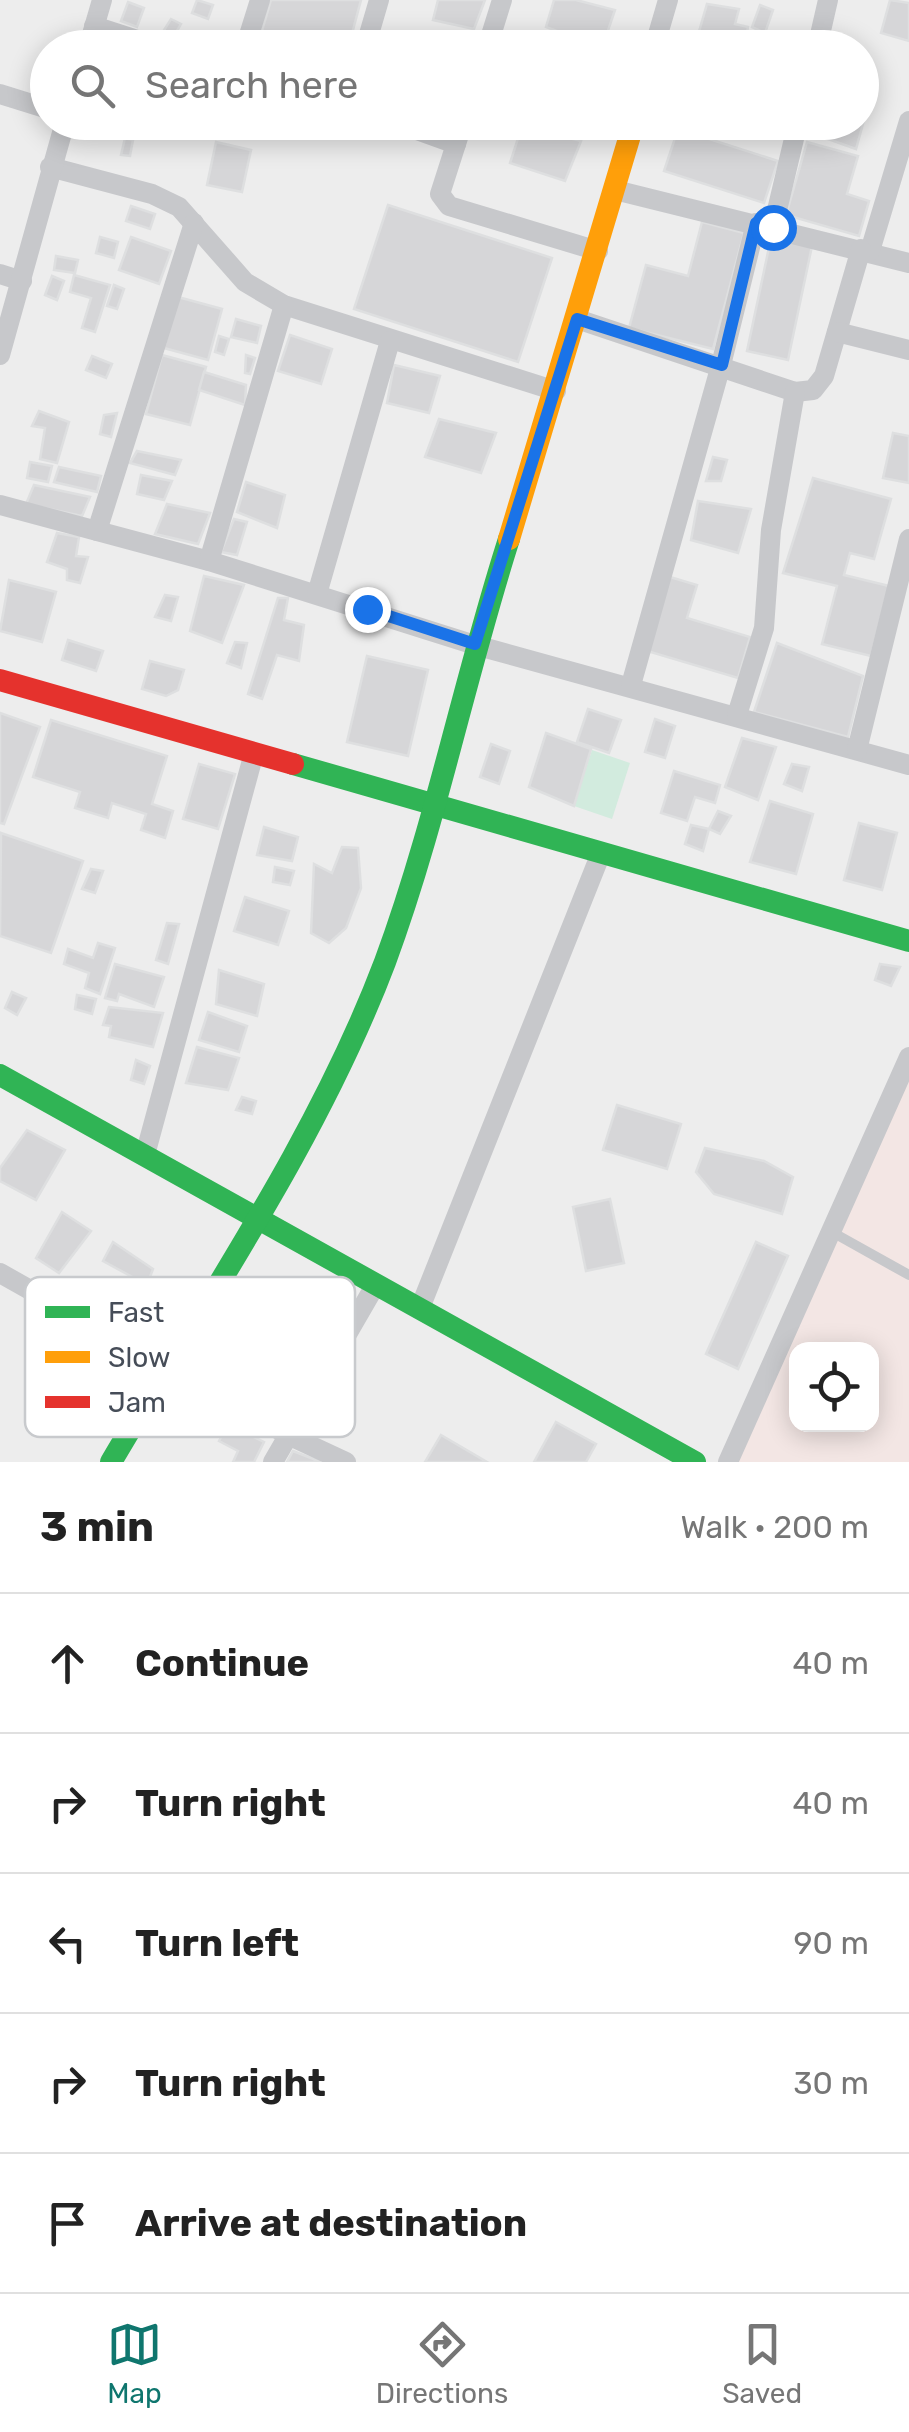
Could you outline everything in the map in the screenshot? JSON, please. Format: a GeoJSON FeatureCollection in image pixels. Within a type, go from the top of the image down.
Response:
{"type":"FeatureCollection","features":[{"type":"Feature","properties":{"kind":"street"},"geometry":{"type":"LineString","coordinates":[[93,30],[102,0]]}},
{"type":"Feature","properties":{"kind":"street"},"geometry":{"type":"LineString","coordinates":[[251,30],[260,0]]}},
{"type":"Feature","properties":{"kind":"street"},"geometry":{"type":"LineString","coordinates":[[370,30],[379,0]]}},
{"type":"Feature","properties":{"kind":"street"},"geometry":{"type":"LineString","coordinates":[[493,30],[502,0]]}},
{"type":"Feature","properties":{"kind":"street"},"geometry":{"type":"LineString","coordinates":[[659,30],[668,0]]}},
{"type":"Feature","properties":{"kind":"street"},"geometry":{"type":"LineString","coordinates":[[820,30],[828,0]]}},
{"type":"Feature","properties":{"kind":"street"},"geometry":{"type":"LineString","coordinates":[[94,26],[106,30]]}},
{"type":"Feature","properties":{"kind":"street"},"geometry":{"type":"LineString","coordinates":[[0,94],[30,103]]}},
{"type":"Feature","properties":{"kind":"street"},"geometry":{"type":"LineString","coordinates":[[577,319],[794,392],[814,390],[824,376],[909,121]]}},
{"type":"Feature","properties":{"kind":"street"},"geometry":{"type":"LineString","coordinates":[[0,355],[59,140]]}},
{"type":"Feature","properties":{"kind":"street"},"geometry":{"type":"LineString","coordinates":[[445,140],[456,144]]}},
{"type":"Feature","properties":{"kind":"street"},"geometry":{"type":"LineString","coordinates":[[457,140],[441,180],[444,202],[598,251]]}},
{"type":"Feature","properties":{"kind":"street"},"geometry":{"type":"LineString","coordinates":[[219,1277],[316,1114],[384,964],[436,806],[475,644],[556,391],[629,140]]}},
{"type":"Feature","properties":{"kind":"street"},"geometry":{"type":"LineString","coordinates":[[631,685],[722,365],[792,140]]}},
{"type":"Feature","properties":{"kind":"street"},"geometry":{"type":"LineString","coordinates":[[50,167],[152,194],[178,207],[245,282],[284,306],[556,391]]}},
{"type":"Feature","properties":{"kind":"street"},"geometry":{"type":"LineString","coordinates":[[615,190],[909,263]]}},
{"type":"Feature","properties":{"kind":"street"},"geometry":{"type":"LineString","coordinates":[[97,531],[194,223]]}},
{"type":"Feature","properties":{"kind":"street"},"geometry":{"type":"LineString","coordinates":[[0,274],[22,281]]}},
{"type":"Feature","properties":{"kind":"street"},"geometry":{"type":"LineString","coordinates":[[209,561],[284,306]]}},
{"type":"Feature","properties":{"kind":"street"},"geometry":{"type":"LineString","coordinates":[[837,332],[909,350]]}},
{"type":"Feature","properties":{"kind":"street"},"geometry":{"type":"LineString","coordinates":[[317,594],[390,341]]}},
{"type":"Feature","properties":{"kind":"street"},"geometry":{"type":"LineString","coordinates":[[738,716],[764,628],[770,530],[794,392]]}},
{"type":"Feature","properties":{"kind":"street"},"geometry":{"type":"LineString","coordinates":[[0,504],[209,561],[475,644],[909,765]]}},
{"type":"Feature","properties":{"kind":"street"},"geometry":{"type":"LineString","coordinates":[[857,750],[909,539]]}},
{"type":"Feature","properties":{"kind":"street"},"geometry":{"type":"LineString","coordinates":[[0,680],[909,941]]}},
{"type":"Feature","properties":{"kind":"street"},"geometry":{"type":"LineString","coordinates":[[145,1155],[254,753]]}},
{"type":"Feature","properties":{"kind":"street"},"geometry":{"type":"LineString","coordinates":[[420,1308],[600,852]]}},
{"type":"Feature","properties":{"kind":"street"},"geometry":{"type":"LineString","coordinates":[[728,1462],[909,1057]]}},
{"type":"Feature","properties":{"kind":"street"},"geometry":{"type":"LineString","coordinates":[[0,1075],[695,1462]]}},
{"type":"Feature","properties":{"kind":"street"},"geometry":{"type":"LineString","coordinates":[[2,1279],[25,1291]]}},
{"type":"Feature","properties":{"kind":"street"},"geometry":{"type":"LineString","coordinates":[[355,1320],[376,1284]]}},
{"type":"Feature","properties":{"kind":"street"},"geometry":{"type":"LineString","coordinates":[[111,1462],[126,1437]]}},
{"type":"Feature","properties":{"kind":"street"},"geometry":{"type":"LineString","coordinates":[[273,1462],[287,1437]]}},
{"type":"Feature","properties":{"kind":"street"},"geometry":{"type":"LineString","coordinates":[[290,1437],[346,1462]]}},
{"type":"Feature","properties":{"kind":"lane"},"geometry":{"type":"LineString","coordinates":[[831,1231],[909,1275]]}},
{"type":"Feature","properties":{"kind":"shaded area"},"geometry":{"type":"Polygon","coordinates":[[[909,1057],[909,1462],[728,1462],[909,1057]]]}},
{"type":"Feature","properties":{"kind":"green space"},"geometry":{"type":"Polygon","coordinates":[[[592,750],[630,763],[612,819],[574,806],[592,750]]]}},
{"type":"Feature","properties":{"kind":"building"},"geometry":{"type":"Polygon","coordinates":[[[197,0],[213,5],[208,19],[192,13],[197,0]]]}},
{"type":"Feature","properties":{"kind":"building"},"geometry":{"type":"Polygon","coordinates":[[[271,0],[361,0],[353,30],[262,30],[271,0]]]}},
{"type":"Feature","properties":{"kind":"building"},"geometry":{"type":"Polygon","coordinates":[[[438,0],[485,0],[474,29],[433,20],[438,0]]]}},
{"type":"Feature","properties":{"kind":"building"},"geometry":{"type":"Polygon","coordinates":[[[554,0],[576,0],[615,10],[608,30],[546,27],[554,0]]]}},
{"type":"Feature","properties":{"kind":"building"},"geometry":{"type":"Polygon","coordinates":[[[890,0],[909,3],[909,41],[881,33],[890,0]]]}},
{"type":"Feature","properties":{"kind":"building"},"geometry":{"type":"Polygon","coordinates":[[[128,2],[144,8],[137,27],[121,21],[128,2]]]}},
{"type":"Feature","properties":{"kind":"building"},"geometry":{"type":"Polygon","coordinates":[[[707,4],[739,9],[735,24],[748,27],[747,30],[699,30],[707,4]]]}},
{"type":"Feature","properties":{"kind":"building"},"geometry":{"type":"Polygon","coordinates":[[[760,5],[773,10],[766,30],[752,27],[760,5]]]}},
{"type":"Feature","properties":{"kind":"building"},"geometry":{"type":"Polygon","coordinates":[[[171,19],[181,24],[178,30],[164,30],[171,19]]]}},
{"type":"Feature","properties":{"kind":"building"},"geometry":{"type":"Polygon","coordinates":[[[125,140],[133,140],[130,156],[121,155],[125,140]]]}},
{"type":"Feature","properties":{"kind":"building"},"geometry":{"type":"Polygon","coordinates":[[[517,140],[581,141],[565,181],[510,163],[517,140]]]}},
{"type":"Feature","properties":{"kind":"building"},"geometry":{"type":"Polygon","coordinates":[[[674,140],[712,140],[778,161],[764,203],[664,171],[674,140]]]}},
{"type":"Feature","properties":{"kind":"building"},"geometry":{"type":"Polygon","coordinates":[[[831,140],[858,140],[856,149],[831,140]]]}},
{"type":"Feature","properties":{"kind":"building"},"geometry":{"type":"Polygon","coordinates":[[[216,142],[251,150],[242,192],[207,185],[216,142]]]}},
{"type":"Feature","properties":{"kind":"building"},"geometry":{"type":"Polygon","coordinates":[[[807,142],[858,156],[847,194],[869,201],[859,236],[786,215],[807,142]]]}},
{"type":"Feature","properties":{"kind":"building"},"geometry":{"type":"Polygon","coordinates":[[[388,205],[552,258],[518,362],[354,309],[388,205]]]}},
{"type":"Feature","properties":{"kind":"building"},"geometry":{"type":"Polygon","coordinates":[[[131,206],[155,214],[150,229],[126,221],[131,206]]]}},
{"type":"Feature","properties":{"kind":"building"},"geometry":{"type":"Polygon","coordinates":[[[702,222],[744,233],[713,349],[629,328],[646,265],[688,276],[702,222]]]}},
{"type":"Feature","properties":{"kind":"building"},"geometry":{"type":"Polygon","coordinates":[[[100,237],[118,242],[114,258],[96,253],[100,237]]]}},
{"type":"Feature","properties":{"kind":"building"},"geometry":{"type":"Polygon","coordinates":[[[131,237],[171,251],[159,284],[119,270],[131,237]]]}},
{"type":"Feature","properties":{"kind":"building"},"geometry":{"type":"Polygon","coordinates":[[[771,238],[812,246],[788,360],[747,351],[771,238]]]}},
{"type":"Feature","properties":{"kind":"building"},"geometry":{"type":"Polygon","coordinates":[[[56,256],[78,260],[75,273],[54,270],[56,256]]]}},
{"type":"Feature","properties":{"kind":"building"},"geometry":{"type":"Polygon","coordinates":[[[74,275],[110,285],[95,332],[82,328],[91,298],[70,292],[74,275]]]}},
{"type":"Feature","properties":{"kind":"building"},"geometry":{"type":"Polygon","coordinates":[[[52,276],[64,281],[57,300],[45,295],[52,276]]]}},
{"type":"Feature","properties":{"kind":"building"},"geometry":{"type":"Polygon","coordinates":[[[114,285],[124,289],[117,309],[107,306],[114,285]]]}},
{"type":"Feature","properties":{"kind":"building"},"geometry":{"type":"Polygon","coordinates":[[[178,297],[222,309],[208,360],[164,348],[178,297]]]}},
{"type":"Feature","properties":{"kind":"building"},"geometry":{"type":"Polygon","coordinates":[[[236,319],[261,326],[257,343],[231,337],[236,319]]]}},
{"type":"Feature","properties":{"kind":"building"},"geometry":{"type":"Polygon","coordinates":[[[290,335],[332,349],[321,384],[278,371],[290,335]]]}},
{"type":"Feature","properties":{"kind":"building"},"geometry":{"type":"Polygon","coordinates":[[[219,336],[229,339],[224,355],[215,352],[219,336]]]}},
{"type":"Feature","properties":{"kind":"building"},"geometry":{"type":"Polygon","coordinates":[[[162,355],[206,367],[190,425],[146,414],[162,355]]]}},
{"type":"Feature","properties":{"kind":"building"},"geometry":{"type":"Polygon","coordinates":[[[246,355],[255,358],[250,374],[245,373],[246,355]]]}},
{"type":"Feature","properties":{"kind":"building"},"geometry":{"type":"Polygon","coordinates":[[[92,356],[112,364],[106,378],[86,370],[92,356]]]}},
{"type":"Feature","properties":{"kind":"building"},"geometry":{"type":"Polygon","coordinates":[[[394,365],[440,376],[429,413],[387,403],[394,365]]]}},
{"type":"Feature","properties":{"kind":"building"},"geometry":{"type":"Polygon","coordinates":[[[204,372],[246,385],[245,405],[199,390],[204,372]]]}},
{"type":"Feature","properties":{"kind":"building"},"geometry":{"type":"Polygon","coordinates":[[[39,411],[69,422],[57,463],[40,459],[45,428],[32,426],[39,411]]]}},
{"type":"Feature","properties":{"kind":"building"},"geometry":{"type":"Polygon","coordinates":[[[117,413],[111,437],[100,434],[104,415],[117,413]]]}},
{"type":"Feature","properties":{"kind":"building"},"geometry":{"type":"Polygon","coordinates":[[[439,419],[496,433],[481,473],[425,457],[439,419]]]}},
{"type":"Feature","properties":{"kind":"building"},"geometry":{"type":"Polygon","coordinates":[[[893,433],[909,436],[909,483],[883,478],[893,433]]]}},
{"type":"Feature","properties":{"kind":"building"},"geometry":{"type":"Polygon","coordinates":[[[137,451],[181,460],[175,475],[130,463],[137,451]]]}},
{"type":"Feature","properties":{"kind":"building"},"geometry":{"type":"Polygon","coordinates":[[[713,457],[727,460],[721,481],[706,481],[713,457]]]}},
{"type":"Feature","properties":{"kind":"building"},"geometry":{"type":"Polygon","coordinates":[[[30,462],[52,466],[48,482],[27,478],[30,462]]]}},
{"type":"Feature","properties":{"kind":"building"},"geometry":{"type":"Polygon","coordinates":[[[59,467],[101,476],[97,492],[54,482],[59,467]]]}},
{"type":"Feature","properties":{"kind":"building"},"geometry":{"type":"Polygon","coordinates":[[[141,475],[172,481],[164,500],[137,494],[141,475]]]}},
{"type":"Feature","properties":{"kind":"building"},"geometry":{"type":"Polygon","coordinates":[[[813,478],[891,499],[874,559],[850,553],[844,575],[889,586],[871,656],[822,644],[837,586],[783,573],[813,478]]]}},
{"type":"Feature","properties":{"kind":"building"},"geometry":{"type":"Polygon","coordinates":[[[246,482],[285,495],[277,528],[237,512],[246,482]]]}},
{"type":"Feature","properties":{"kind":"building"},"geometry":{"type":"Polygon","coordinates":[[[34,485],[90,497],[82,516],[26,504],[34,485]]]}},
{"type":"Feature","properties":{"kind":"building"},"geometry":{"type":"Polygon","coordinates":[[[698,501],[751,509],[738,553],[691,540],[698,501]]]}},
{"type":"Feature","properties":{"kind":"building"},"geometry":{"type":"Polygon","coordinates":[[[167,504],[210,513],[198,544],[155,534],[167,504]]]}},
{"type":"Feature","properties":{"kind":"building"},"geometry":{"type":"Polygon","coordinates":[[[234,519],[247,522],[237,555],[221,552],[234,519]]]}},
{"type":"Feature","properties":{"kind":"building"},"geometry":{"type":"Polygon","coordinates":[[[57,533],[79,537],[76,556],[88,557],[80,583],[67,580],[67,569],[47,562],[57,533]]]}},
{"type":"Feature","properties":{"kind":"building"},"geometry":{"type":"Polygon","coordinates":[[[204,576],[244,585],[222,643],[190,631],[204,576]]]}},
{"type":"Feature","properties":{"kind":"building"},"geometry":{"type":"Polygon","coordinates":[[[670,577],[697,585],[687,618],[750,637],[738,678],[647,651],[670,577]]]}},
{"type":"Feature","properties":{"kind":"building"},"geometry":{"type":"Polygon","coordinates":[[[9,580],[56,592],[42,642],[0,631],[9,580]]]}},
{"type":"Feature","properties":{"kind":"building"},"geometry":{"type":"Polygon","coordinates":[[[165,595],[178,597],[171,621],[155,617],[165,595]]]}},
{"type":"Feature","properties":{"kind":"building"},"geometry":{"type":"Polygon","coordinates":[[[278,598],[288,598],[284,620],[304,625],[299,661],[277,655],[262,699],[248,694],[278,598]]]}},
{"type":"Feature","properties":{"kind":"building"},"geometry":{"type":"Polygon","coordinates":[[[68,640],[103,651],[96,671],[62,660],[68,640]]]}},
{"type":"Feature","properties":{"kind":"building"},"geometry":{"type":"Polygon","coordinates":[[[235,642],[247,643],[241,668],[227,663],[235,642]]]}},
{"type":"Feature","properties":{"kind":"building"},"geometry":{"type":"Polygon","coordinates":[[[777,643],[863,676],[848,737],[754,712],[777,643]]]}},
{"type":"Feature","properties":{"kind":"building"},"geometry":{"type":"Polygon","coordinates":[[[367,656],[428,670],[408,756],[347,742],[367,656]]]}},
{"type":"Feature","properties":{"kind":"building"},"geometry":{"type":"Polygon","coordinates":[[[150,661],[184,670],[178,690],[166,696],[142,689],[150,661]]]}},
{"type":"Feature","properties":{"kind":"building"},"geometry":{"type":"Polygon","coordinates":[[[588,709],[621,720],[609,753],[577,742],[588,709]]]}},
{"type":"Feature","properties":{"kind":"building"},"geometry":{"type":"Polygon","coordinates":[[[0,713],[40,727],[4,824],[0,823],[0,713]]]}},
{"type":"Feature","properties":{"kind":"building"},"geometry":{"type":"Polygon","coordinates":[[[655,719],[675,726],[665,758],[645,752],[655,719]]]}},
{"type":"Feature","properties":{"kind":"building"},"geometry":{"type":"Polygon","coordinates":[[[51,720],[167,756],[152,804],[173,811],[165,838],[141,830],[146,814],[112,803],[108,818],[75,808],[80,792],[33,777],[51,720]]]}},
{"type":"Feature","properties":{"kind":"building"},"geometry":{"type":"Polygon","coordinates":[[[546,733],[591,749],[574,806],[529,787],[546,733]]]}},
{"type":"Feature","properties":{"kind":"building"},"geometry":{"type":"Polygon","coordinates":[[[742,738],[776,747],[758,800],[725,787],[742,738]]]}},
{"type":"Feature","properties":{"kind":"building"},"geometry":{"type":"Polygon","coordinates":[[[491,744],[510,751],[499,784],[480,777],[491,744]]]}},
{"type":"Feature","properties":{"kind":"building"},"geometry":{"type":"Polygon","coordinates":[[[199,764],[235,774],[218,829],[183,819],[199,764]]]}},
{"type":"Feature","properties":{"kind":"building"},"geometry":{"type":"Polygon","coordinates":[[[792,764],[809,767],[802,791],[784,784],[792,764]]]}},
{"type":"Feature","properties":{"kind":"building"},"geometry":{"type":"Polygon","coordinates":[[[674,771],[720,785],[715,803],[695,797],[687,821],[661,813],[674,771]]]}},
{"type":"Feature","properties":{"kind":"building"},"geometry":{"type":"Polygon","coordinates":[[[770,801],[813,814],[796,874],[750,862],[770,801]]]}},
{"type":"Feature","properties":{"kind":"building"},"geometry":{"type":"Polygon","coordinates":[[[718,811],[731,816],[720,834],[709,829],[718,811]]]}},
{"type":"Feature","properties":{"kind":"building"},"geometry":{"type":"Polygon","coordinates":[[[859,823],[897,833],[882,890],[844,880],[859,823]]]}},
{"type":"Feature","properties":{"kind":"building"},"geometry":{"type":"Polygon","coordinates":[[[691,825],[709,829],[703,851],[685,844],[691,825]]]}},
{"type":"Feature","properties":{"kind":"building"},"geometry":{"type":"Polygon","coordinates":[[[264,827],[298,837],[292,861],[257,855],[264,827]]]}},
{"type":"Feature","properties":{"kind":"building"},"geometry":{"type":"Polygon","coordinates":[[[1,833],[83,861],[51,953],[0,936],[1,833]]]}},
{"type":"Feature","properties":{"kind":"building"},"geometry":{"type":"Polygon","coordinates":[[[342,847],[358,848],[361,888],[346,928],[329,943],[311,933],[314,864],[332,873],[342,847]]]}},
{"type":"Feature","properties":{"kind":"building"},"geometry":{"type":"Polygon","coordinates":[[[275,867],[294,871],[290,885],[273,882],[275,867]]]}},
{"type":"Feature","properties":{"kind":"building"},"geometry":{"type":"Polygon","coordinates":[[[91,869],[103,871],[95,893],[82,889],[91,869]]]}},
{"type":"Feature","properties":{"kind":"building"},"geometry":{"type":"Polygon","coordinates":[[[245,897],[289,911],[278,945],[234,931],[245,897]]]}},
{"type":"Feature","properties":{"kind":"building"},"geometry":{"type":"Polygon","coordinates":[[[167,923],[179,924],[168,964],[156,960],[167,923]]]}},
{"type":"Feature","properties":{"kind":"building"},"geometry":{"type":"Polygon","coordinates":[[[98,943],[115,948],[100,994],[85,988],[89,973],[64,964],[68,949],[93,958],[98,943]]]}},
{"type":"Feature","properties":{"kind":"building"},"geometry":{"type":"Polygon","coordinates":[[[115,964],[164,977],[154,1007],[119,994],[117,1001],[105,998],[115,964]]]}},
{"type":"Feature","properties":{"kind":"building"},"geometry":{"type":"Polygon","coordinates":[[[880,964],[900,967],[891,986],[875,980],[880,964]]]}},
{"type":"Feature","properties":{"kind":"building"},"geometry":{"type":"Polygon","coordinates":[[[219,970],[264,984],[257,1016],[216,1004],[219,970]]]}},
{"type":"Feature","properties":{"kind":"building"},"geometry":{"type":"Polygon","coordinates":[[[12,992],[26,998],[17,1015],[5,1008],[12,992]]]}},
{"type":"Feature","properties":{"kind":"building"},"geometry":{"type":"Polygon","coordinates":[[[77,995],[96,999],[92,1014],[75,1009],[77,995]]]}},
{"type":"Feature","properties":{"kind":"building"},"geometry":{"type":"Polygon","coordinates":[[[109,1007],[163,1013],[153,1047],[109,1037],[111,1026],[103,1025],[109,1007]]]}},
{"type":"Feature","properties":{"kind":"building"},"geometry":{"type":"Polygon","coordinates":[[[208,1012],[247,1026],[239,1052],[199,1040],[208,1012]]]}},
{"type":"Feature","properties":{"kind":"building"},"geometry":{"type":"Polygon","coordinates":[[[197,1047],[239,1058],[228,1090],[186,1083],[197,1047]]]}},
{"type":"Feature","properties":{"kind":"building"},"geometry":{"type":"Polygon","coordinates":[[[136,1060],[150,1066],[144,1084],[131,1080],[136,1060]]]}},
{"type":"Feature","properties":{"kind":"building"},"geometry":{"type":"Polygon","coordinates":[[[242,1097],[256,1101],[252,1114],[236,1110],[242,1097]]]}},
{"type":"Feature","properties":{"kind":"building"},"geometry":{"type":"Polygon","coordinates":[[[617,1105],[681,1124],[667,1169],[603,1150],[617,1105]]]}},
{"type":"Feature","properties":{"kind":"building"},"geometry":{"type":"Polygon","coordinates":[[[27,1130],[65,1150],[36,1200],[0,1181],[0,1168],[27,1130]]]}},
{"type":"Feature","properties":{"kind":"building"},"geometry":{"type":"Polygon","coordinates":[[[705,1148],[764,1161],[793,1177],[782,1214],[714,1194],[696,1172],[705,1148]]]}},
{"type":"Feature","properties":{"kind":"building"},"geometry":{"type":"Polygon","coordinates":[[[610,1199],[624,1263],[586,1271],[573,1207],[610,1199]]]}},
{"type":"Feature","properties":{"kind":"building"},"geometry":{"type":"Polygon","coordinates":[[[62,1212],[91,1231],[59,1273],[36,1258],[62,1212]]]}},
{"type":"Feature","properties":{"kind":"building"},"geometry":{"type":"Polygon","coordinates":[[[113,1242],[153,1269],[150,1277],[132,1277],[103,1261],[113,1242]]]}},
{"type":"Feature","properties":{"kind":"building"},"geometry":{"type":"Polygon","coordinates":[[[756,1242],[788,1256],[738,1369],[706,1354],[756,1242]]]}},
{"type":"Feature","properties":{"kind":"building"},"geometry":{"type":"Polygon","coordinates":[[[556,1422],[596,1444],[586,1462],[534,1462],[556,1422]]]}},
{"type":"Feature","properties":{"kind":"building"},"geometry":{"type":"Polygon","coordinates":[[[441,1435],[487,1462],[425,1462],[441,1435]]]}},
{"type":"Feature","properties":{"kind":"building"},"geometry":{"type":"Polygon","coordinates":[[[221,1437],[254,1437],[264,1442],[254,1462],[233,1462],[238,1451],[219,1441],[221,1437]]]}},
{"type":"Feature","properties":{"kind":"building"},"geometry":{"type":"Polygon","coordinates":[[[293,1451],[321,1462],[287,1462],[293,1451]]]}},
{"type":"Feature","properties":{"kind":"traffic: fast"},"geometry":{"type":"LineString","coordinates":[[222,1277],[327,1092],[385,962],[420,857],[509,539]]}},
{"type":"Feature","properties":{"kind":"traffic: fast"},"geometry":{"type":"LineString","coordinates":[[293,764],[909,941]]}},
{"type":"Feature","properties":{"kind":"traffic: fast"},"geometry":{"type":"LineString","coordinates":[[0,1075],[695,1462]]}},
{"type":"Feature","properties":{"kind":"traffic: fast"},"geometry":{"type":"LineString","coordinates":[[111,1462],[126,1437]]}},
{"type":"Feature","properties":{"kind":"traffic: slow"},"geometry":{"type":"LineString","coordinates":[[509,539],[629,140]]}},
{"type":"Feature","properties":{"kind":"traffic: jam"},"geometry":{"type":"LineString","coordinates":[[0,680],[293,764]]}},
{"type":"Feature","properties":{"kind":"route"},"geometry":{"type":"LineString","coordinates":[[367,609],[475,644],[577,319],[722,365],[756,223],[773,227]]}}]}
